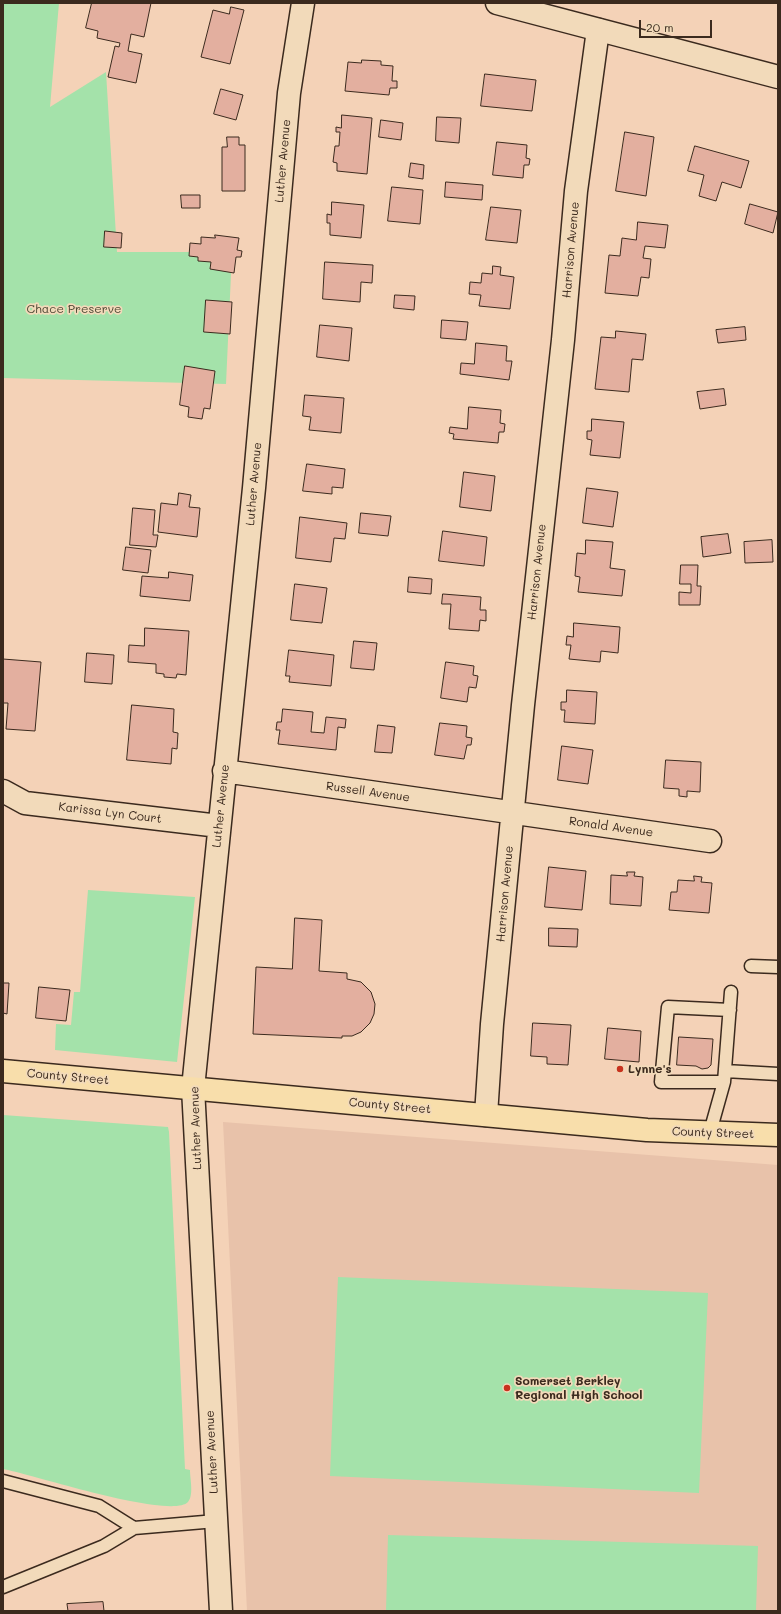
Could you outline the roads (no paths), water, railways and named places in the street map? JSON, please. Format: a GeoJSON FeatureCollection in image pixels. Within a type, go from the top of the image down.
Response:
{"type":"FeatureCollection","features":[{"type":"Feature","properties":{"kind":"main road","name":"County Street"},"geometry":{"type":"LineString","coordinates":[[3,1071],[646,1130],[778,1135]]}},
{"type":"Feature","properties":{"kind":"street","name":"Luther Avenue"},"geometry":{"type":"LineString","coordinates":[[221,1611],[193,1088],[224,771],[254,488],[290,93],[303,3]]}},
{"type":"Feature","properties":{"kind":"street"},"geometry":{"type":"LineString","coordinates":[[498,3],[778,77]]}},
{"type":"Feature","properties":{"kind":"street","name":"Harrison Avenue"},"geometry":{"type":"LineString","coordinates":[[486,1115],[492,1024],[504,908],[511,813],[563,340],[576,190],[598,30]]}},
{"type":"Feature","properties":{"kind":"street","name":"Russell Avenue"},"geometry":{"type":"LineString","coordinates":[[224,771],[511,813]]}},
{"type":"Feature","properties":{"kind":"street","name":"Karissa Lyn Court"},"geometry":{"type":"LineString","coordinates":[[3,791],[25,803],[219,826]]}},
{"type":"Feature","properties":{"kind":"street","name":"Ronald Avenue"},"geometry":{"type":"LineString","coordinates":[[511,813],[710,841]]}},
{"type":"Feature","properties":{"kind":"lane"},"geometry":{"type":"LineString","coordinates":[[751,966],[778,967]]}},
{"type":"Feature","properties":{"kind":"lane"},"geometry":{"type":"LineString","coordinates":[[710,1132],[725,1076],[731,992]]}},
{"type":"Feature","properties":{"kind":"lane"},"geometry":{"type":"LineString","coordinates":[[730,1010],[668,1007],[661,1082],[725,1076],[778,1074]]}},
{"type":"Feature","properties":{"kind":"lane"},"geometry":{"type":"LineString","coordinates":[[3,1481],[99,1506],[134,1528]]}},
{"type":"Feature","properties":{"kind":"lane"},"geometry":{"type":"LineString","coordinates":[[3,1587],[104,1546],[134,1528],[216,1521]]}},
{"type":"Feature","properties":{"kind":"place","name":"Lynne's"},"geometry":{"type":"Point","coordinates":[620,1069]}},
{"type":"Feature","properties":{"kind":"place","name":"Somerset Berkley Regional High School"},"geometry":{"type":"Point","coordinates":[507,1388]}},
{"type":"Feature","properties":{"kind":"park label","name":"Chace Preserve"},"geometry":{"type":"Point","coordinates":[74,309]}}]}
